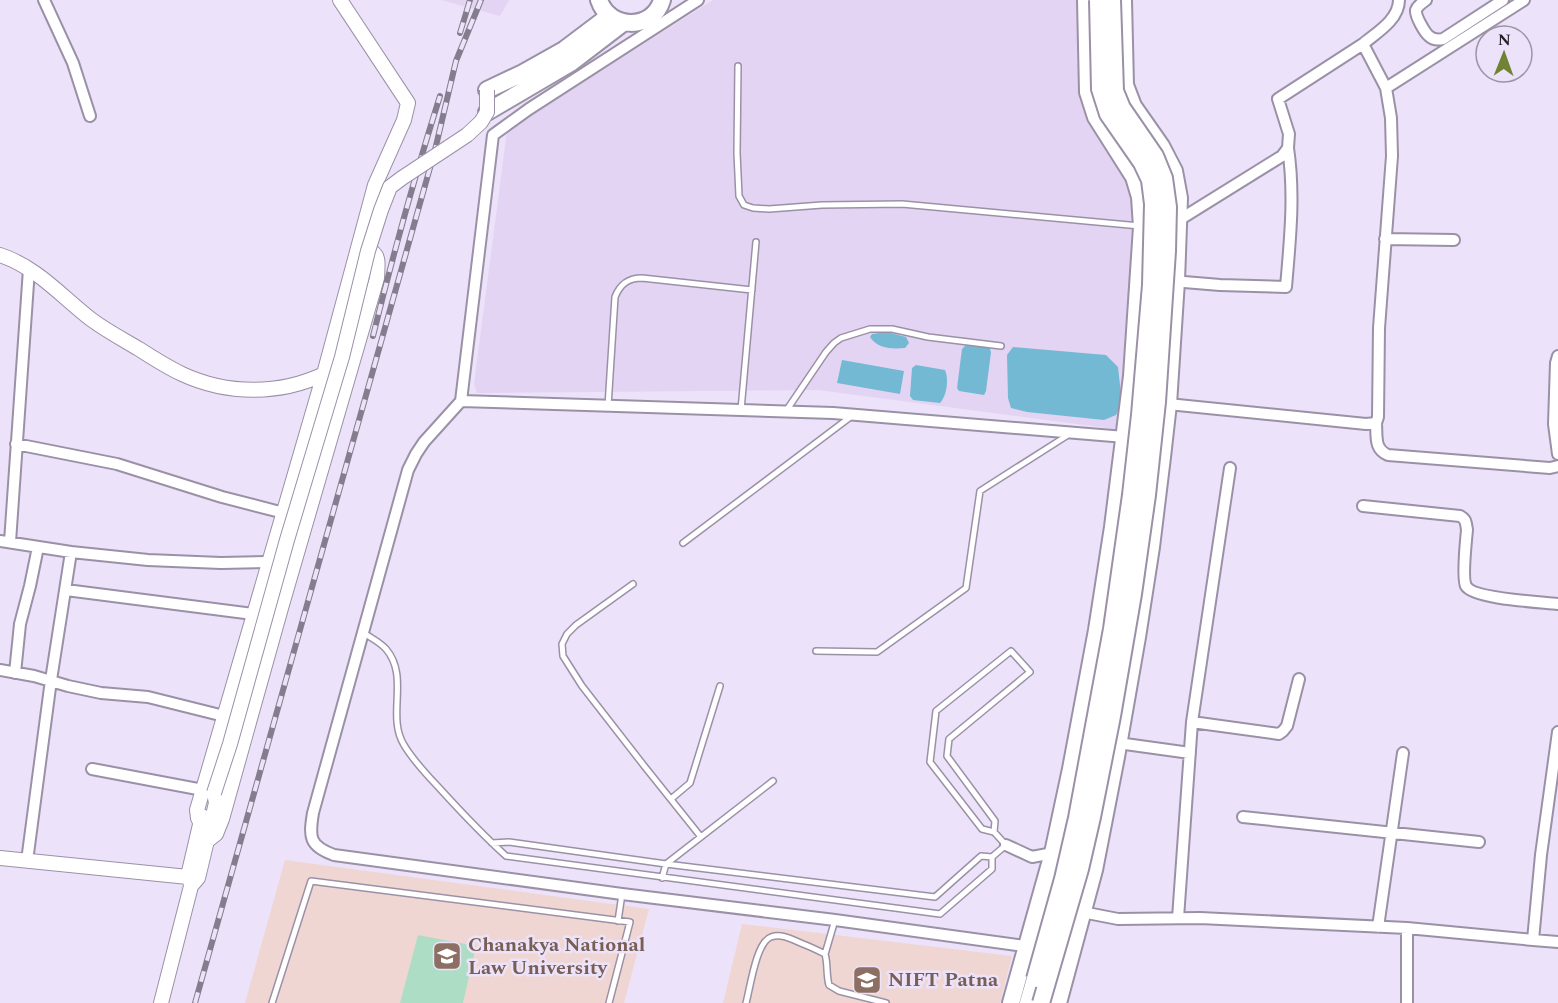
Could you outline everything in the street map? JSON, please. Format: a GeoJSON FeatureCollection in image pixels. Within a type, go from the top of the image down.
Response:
{"type":"FeatureCollection","features":[{"type":"Feature","properties":{"kind":"main road"},"geometry":{"type":"LineString","coordinates":[[599,0],[616,20]]}},
{"type":"Feature","properties":{"kind":"main road"},"geometry":{"type":"LineString","coordinates":[[487,90],[523,73],[616,20],[639,23],[652,16],[663,0]]}},
{"type":"Feature","properties":{"kind":"main road"},"geometry":{"type":"LineString","coordinates":[[1011,1003],[1053,854],[1097,630],[1132,376],[1142,226],[1140,197],[1134,177],[1096,117],[1088,92],[1086,0]]}},
{"type":"Feature","properties":{"kind":"main road"},"geometry":{"type":"LineString","coordinates":[[1028,1003],[1063,879],[1077,819],[1112,629],[1140,415],[1150,285],[1153,204],[1150,180],[1142,163],[1108,114],[1100,89],[1098,0]]}},
{"type":"Feature","properties":{"kind":"main road"},"geometry":{"type":"LineString","coordinates":[[1041,1003],[1080,869],[1112,716],[1136,572],[1159,379],[1167,251],[1166,188],[1155,156],[1122,108],[1115,91],[1112,0]]}},
{"type":"Feature","properties":{"kind":"main road"},"geometry":{"type":"LineString","coordinates":[[1058,1003],[1094,870],[1118,743],[1151,547],[1168,404],[1179,198],[1174,171],[1161,146],[1133,106],[1125,85],[1124,0]]}},
{"type":"Feature","properties":{"kind":"main road"},"geometry":{"type":"LineString","coordinates":[[487,112],[572,62],[616,20]]}},
{"type":"Feature","properties":{"kind":"street"},"geometry":{"type":"LineString","coordinates":[[44,0],[73,63],[90,116]]}},
{"type":"Feature","properties":{"kind":"street"},"geometry":{"type":"LineString","coordinates":[[208,792],[224,716],[324,374],[375,185],[404,120],[408,103],[340,0]]}},
{"type":"Feature","properties":{"kind":"street"},"geometry":{"type":"LineString","coordinates":[[698,0],[493,135],[461,401],[424,442],[408,470],[313,813],[311,828],[313,841],[320,850],[334,855],[1071,953]]}},
{"type":"Feature","properties":{"kind":"street"},"geometry":{"type":"LineString","coordinates":[[1139,280],[1286,287],[1292,216],[1292,171],[1288,148],[1289,134],[1278,99],[1363,44],[1386,25],[1395,14],[1399,0]]}},
{"type":"Feature","properties":{"kind":"street"},"geometry":{"type":"LineString","coordinates":[[1426,0],[1420,4],[1416,16],[1429,37],[1437,40],[1443,39],[1489,4],[1503,0]]}},
{"type":"Feature","properties":{"kind":"street"},"geometry":{"type":"LineString","coordinates":[[1386,88],[1524,0]]}},
{"type":"Feature","properties":{"kind":"street"},"geometry":{"type":"LineString","coordinates":[[1363,44],[1386,88],[1391,118],[1392,156],[1379,328],[1378,417],[1376,423],[1378,448],[1388,455],[1550,468],[1558,466]]}},
{"type":"Feature","properties":{"kind":"street"},"geometry":{"type":"LineString","coordinates":[[208,792],[230,744],[287,540],[342,357],[368,251],[390,187],[467,135],[481,122],[487,112],[487,90]]}},
{"type":"Feature","properties":{"kind":"street"},"geometry":{"type":"LineString","coordinates":[[1142,226],[1179,220],[1275,162],[1288,148]]}},
{"type":"Feature","properties":{"kind":"street"},"geometry":{"type":"LineString","coordinates":[[1385,239],[1454,240]]}},
{"type":"Feature","properties":{"kind":"street"},"geometry":{"type":"LineString","coordinates":[[207,841],[216,834],[222,819],[377,278],[378,261],[374,252],[359,243]]}},
{"type":"Feature","properties":{"kind":"street"},"geometry":{"type":"LineString","coordinates":[[0,255],[29,269],[56,288],[94,322],[168,367],[199,381],[236,389],[272,389],[309,381],[324,374]]}},
{"type":"Feature","properties":{"kind":"street"},"geometry":{"type":"LineString","coordinates":[[29,269],[16,444],[5,542],[148,560],[268,562]]}},
{"type":"Feature","properties":{"kind":"street"},"geometry":{"type":"LineString","coordinates":[[1558,356],[1554,424],[1558,454]]}},
{"type":"Feature","properties":{"kind":"street"},"geometry":{"type":"LineString","coordinates":[[461,401],[854,414],[1125,437]]}},
{"type":"Feature","properties":{"kind":"street"},"geometry":{"type":"LineString","coordinates":[[1168,404],[1366,424],[1376,423]]}},
{"type":"Feature","properties":{"kind":"street"},"geometry":{"type":"LineString","coordinates":[[16,444],[117,464],[222,497],[284,513]]}},
{"type":"Feature","properties":{"kind":"street"},"geometry":{"type":"LineString","coordinates":[[1178,918],[1192,722],[1230,468]]}},
{"type":"Feature","properties":{"kind":"street"},"geometry":{"type":"LineString","coordinates":[[1362,506],[1464,518],[1467,530],[1464,579],[1466,587],[1473,592],[1488,596],[1558,604]]}},
{"type":"Feature","properties":{"kind":"street"},"geometry":{"type":"LineString","coordinates":[[15,673],[20,624],[38,547]]}},
{"type":"Feature","properties":{"kind":"street"},"geometry":{"type":"LineString","coordinates":[[27,861],[71,552]]}},
{"type":"Feature","properties":{"kind":"street"},"geometry":{"type":"LineString","coordinates":[[66,590],[253,614]]}},
{"type":"Feature","properties":{"kind":"street"},"geometry":{"type":"LineString","coordinates":[[0,670],[101,693],[148,697],[224,716]]}},
{"type":"Feature","properties":{"kind":"street"},"geometry":{"type":"LineString","coordinates":[[1192,722],[1278,734],[1283,732],[1287,726],[1299,679]]}},
{"type":"Feature","properties":{"kind":"street"},"geometry":{"type":"LineString","coordinates":[[1533,940],[1541,855],[1558,732]]}},
{"type":"Feature","properties":{"kind":"street"},"geometry":{"type":"LineString","coordinates":[[1118,743],[1190,753]]}},
{"type":"Feature","properties":{"kind":"street"},"geometry":{"type":"LineString","coordinates":[[1378,927],[1403,753]]}},
{"type":"Feature","properties":{"kind":"street"},"geometry":{"type":"LineString","coordinates":[[92,769],[208,792],[216,803],[205,817],[192,880],[161,1003]]}},
{"type":"Feature","properties":{"kind":"street"},"geometry":{"type":"LineString","coordinates":[[192,880],[207,841],[205,817]]}},
{"type":"Feature","properties":{"kind":"street"},"geometry":{"type":"LineString","coordinates":[[1243,817],[1479,842]]}},
{"type":"Feature","properties":{"kind":"street"},"geometry":{"type":"LineString","coordinates":[[1006,845],[1032,857],[1053,854]]}},
{"type":"Feature","properties":{"kind":"street"},"geometry":{"type":"LineString","coordinates":[[0,860],[27,861],[192,880]]}},
{"type":"Feature","properties":{"kind":"street"},"geometry":{"type":"LineString","coordinates":[[1082,912],[1118,919],[1178,918],[1407,928],[1558,942]]}},
{"type":"Feature","properties":{"kind":"street"},"geometry":{"type":"LineString","coordinates":[[1407,928],[1407,1003]]}},
{"type":"Feature","properties":{"kind":"lane"},"geometry":{"type":"LineString","coordinates":[[738,66],[736,153],[739,196],[744,205],[769,209],[822,205],[902,204],[1142,226]]}},
{"type":"Feature","properties":{"kind":"lane"},"geometry":{"type":"LineString","coordinates":[[741,410],[756,242]]}},
{"type":"Feature","properties":{"kind":"lane"},"geometry":{"type":"LineString","coordinates":[[608,406],[615,297],[618,288],[625,282],[633,278],[642,278],[752,291]]}},
{"type":"Feature","properties":{"kind":"lane"},"geometry":{"type":"LineString","coordinates":[[786,411],[826,352],[834,343],[849,335],[870,329],[892,329],[928,337],[1001,346]]}},
{"type":"Feature","properties":{"kind":"lane"},"geometry":{"type":"LineString","coordinates":[[683,543],[854,414]]}},
{"type":"Feature","properties":{"kind":"lane"},"geometry":{"type":"LineString","coordinates":[[816,651],[877,652],[966,588],[980,491],[1072,432]]}},
{"type":"Feature","properties":{"kind":"lane"},"geometry":{"type":"LineString","coordinates":[[633,584],[567,634],[562,644],[563,656],[582,686],[701,837]]}},
{"type":"Feature","properties":{"kind":"lane"},"geometry":{"type":"LineString","coordinates":[[364,633],[385,647],[393,658],[398,686],[397,724],[404,746],[481,833],[506,856],[940,914],[992,869],[992,857]]}},
{"type":"Feature","properties":{"kind":"lane"},"geometry":{"type":"LineString","coordinates":[[492,843],[508,842],[935,897],[981,856],[992,857],[1006,845],[994,832],[982,829],[930,762],[936,711],[1011,651],[1030,672],[949,740],[946,756],[995,821],[994,832]]}},
{"type":"Feature","properties":{"kind":"lane"},"geometry":{"type":"LineString","coordinates":[[671,799],[690,783],[720,686]]}},
{"type":"Feature","properties":{"kind":"lane"},"geometry":{"type":"LineString","coordinates":[[662,878],[666,864],[772,781]]}},
{"type":"Feature","properties":{"kind":"lane"},"geometry":{"type":"LineString","coordinates":[[272,1003],[311,881],[630,922],[609,1003]]}},
{"type":"Feature","properties":{"kind":"lane"},"geometry":{"type":"LineString","coordinates":[[618,921],[621,894]]}},
{"type":"Feature","properties":{"kind":"lane"},"geometry":{"type":"LineString","coordinates":[[835,920],[825,954],[826,976],[829,985],[839,992],[886,1003]]}},
{"type":"Feature","properties":{"kind":"lane"},"geometry":{"type":"LineString","coordinates":[[746,1003],[759,952],[765,940],[778,936],[789,938],[825,954]]}},
{"type":"Feature","properties":{"kind":"shaded area"},"geometry":{"type":"Polygon","coordinates":[[[441,0],[509,0],[500,16],[441,0]]]}},
{"type":"Feature","properties":{"kind":"shaded area"},"geometry":{"type":"Polygon","coordinates":[[[713,0],[1081,0],[1133,183],[1145,251],[1122,430],[818,390],[477,393],[474,384],[507,131],[713,0]]]}},
{"type":"Feature","properties":{"kind":"shaded area","name":"Chanakya National Law University"},"geometry":{"type":"Polygon","coordinates":[[[285,860],[649,909],[624,1003],[245,1003],[285,860]]]}},
{"type":"Feature","properties":{"kind":"shaded area","name":"NIFT Patna"},"geometry":{"type":"Polygon","coordinates":[[[742,924],[1012,956],[1000,1003],[723,1003],[742,924]]]}},
{"type":"Feature","properties":{"kind":"green space"},"geometry":{"type":"Polygon","coordinates":[[[418,935],[476,946],[463,1003],[400,1003],[418,935]]]}},
{"type":"Feature","properties":{"kind":"water"},"geometry":{"type":"Polygon","coordinates":[[[887,332],[906,337],[909,343],[905,348],[890,348],[877,344],[870,337],[872,334],[887,332]]]}},
{"type":"Feature","properties":{"kind":"water"},"geometry":{"type":"Polygon","coordinates":[[[968,343],[989,346],[991,352],[984,395],[959,391],[957,388],[962,349],[968,343]]]}},
{"type":"Feature","properties":{"kind":"water"},"geometry":{"type":"Polygon","coordinates":[[[1013,347],[1106,355],[1118,367],[1122,403],[1116,415],[1104,420],[1027,412],[1011,408],[1008,398],[1007,355],[1013,347]]]}},
{"type":"Feature","properties":{"kind":"water"},"geometry":{"type":"Polygon","coordinates":[[[842,360],[904,371],[900,394],[837,383],[842,360]]]}},
{"type":"Feature","properties":{"kind":"water"},"geometry":{"type":"Polygon","coordinates":[[[916,365],[945,370],[947,387],[940,403],[913,400],[910,396],[912,368],[916,365]]]}},
{"type":"Feature","properties":{"kind":"railway"},"geometry":{"type":"LineString","coordinates":[[460,33],[470,0]]}},
{"type":"Feature","properties":{"kind":"railway"},"geometry":{"type":"LineString","coordinates":[[195,1003],[435,150],[456,61],[481,0]]}},
{"type":"Feature","properties":{"kind":"railway"},"geometry":{"type":"LineString","coordinates":[[373,336],[388,275],[440,96]]}},
{"type":"Feature","properties":{"kind":"place","name":"Chanakya National Law University"},"geometry":{"type":"Point","coordinates":[447,956]}},
{"type":"Feature","properties":{"kind":"place","name":"NIFT Patna"},"geometry":{"type":"Point","coordinates":[867,980]}}]}
